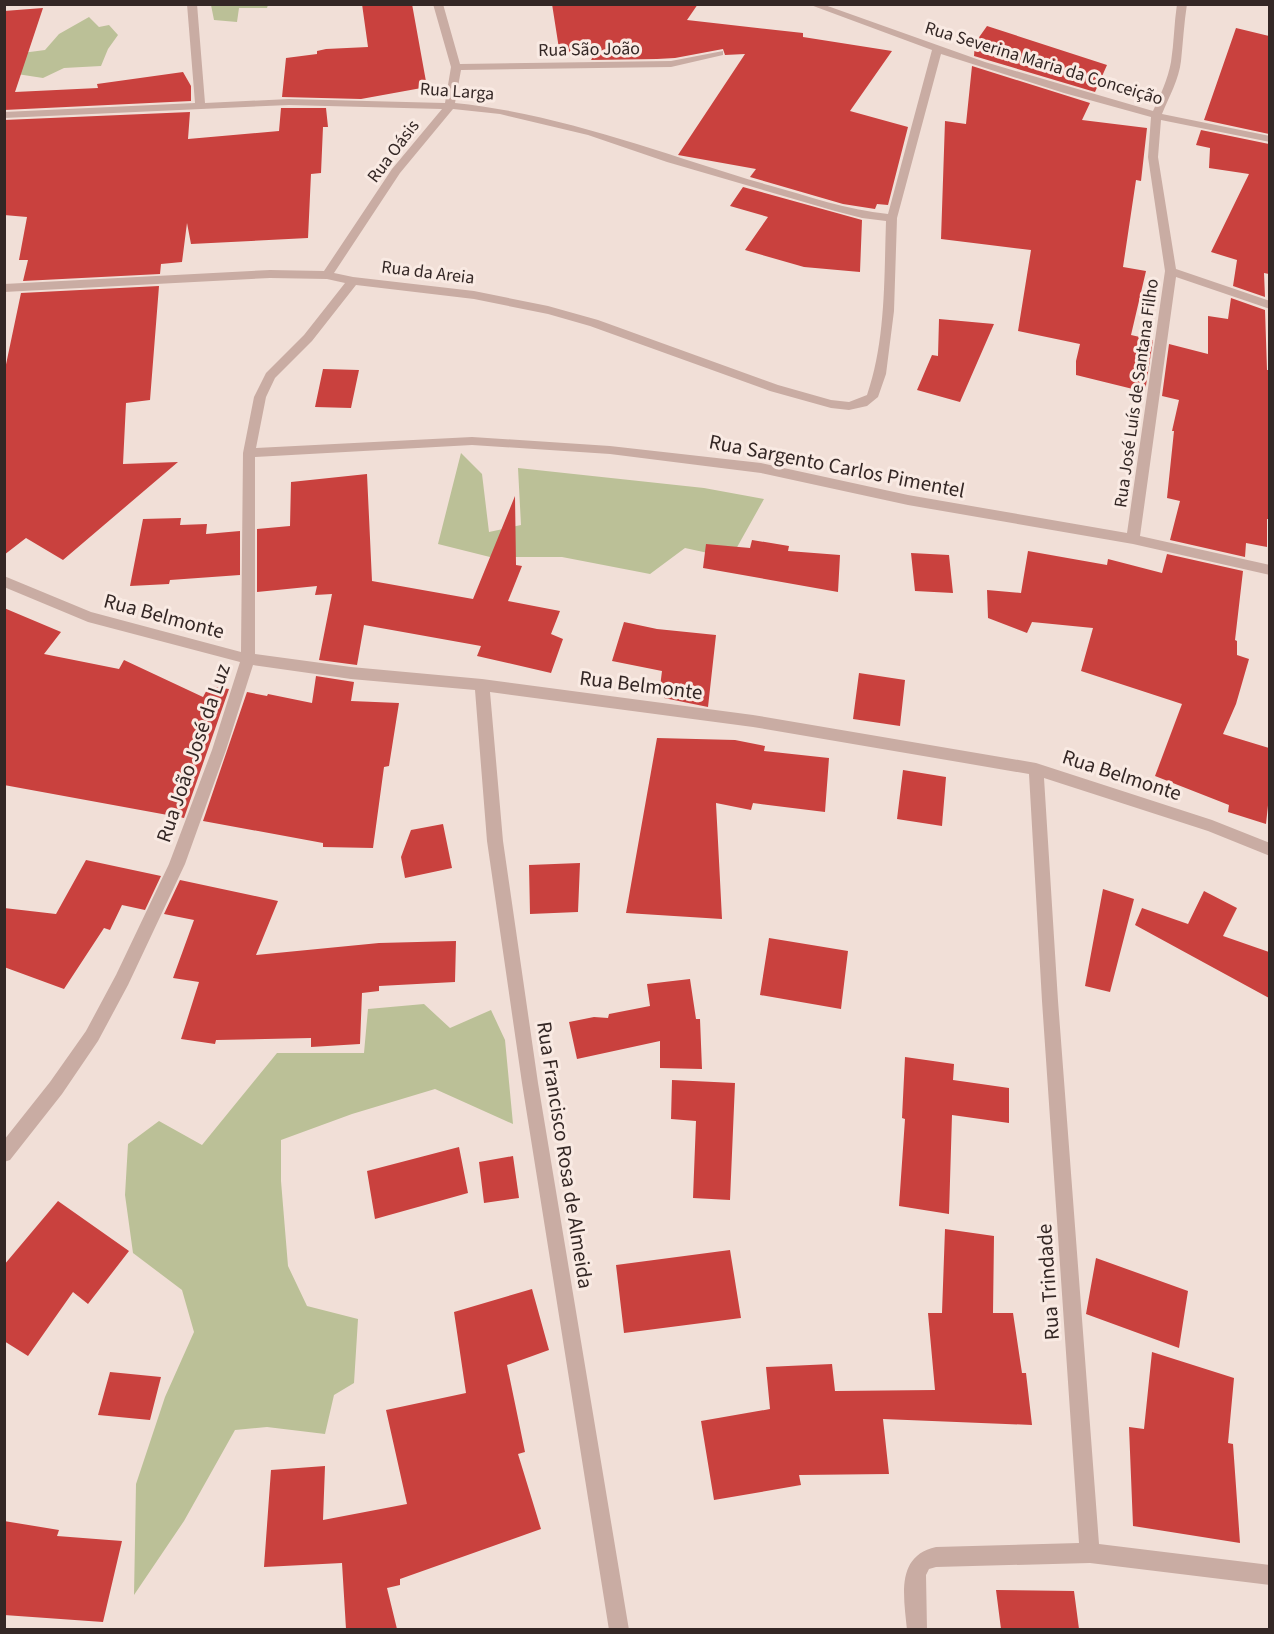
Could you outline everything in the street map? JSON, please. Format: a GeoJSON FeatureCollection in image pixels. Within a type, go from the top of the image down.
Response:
{"type":"FeatureCollection","features":[{"type":"Feature","properties":{"kind":"street"},"geometry":{"type":"LineString","coordinates":[[192,4],[200,106]]}},
{"type":"Feature","properties":{"kind":"street"},"geometry":{"type":"LineString","coordinates":[[438,4],[456,67],[450,106]]}},
{"type":"Feature","properties":{"kind":"street","name":"Rua Severina Maria da Conceição"},"geometry":{"type":"LineString","coordinates":[[812,4],[937,50],[1068,91],[1156,115],[1269,139]]}},
{"type":"Feature","properties":{"kind":"street","name":"Rua José Luís de Santana Filho"},"geometry":{"type":"LineString","coordinates":[[1133,539],[1171,271],[1153,157],[1156,115],[1168,89],[1176,62],[1177,34],[1182,4]]}},
{"type":"Feature","properties":{"kind":"street","name":"Rua da Areia"},"geometry":{"type":"LineString","coordinates":[[4,288],[270,274],[327,275],[474,295],[548,310],[594,323],[774,388],[831,404],[849,406],[863,403],[872,397],[880,374],[888,311],[892,218],[937,50]]}},
{"type":"Feature","properties":{"kind":"street","name":"Rua São João"},"geometry":{"type":"LineString","coordinates":[[456,67],[670,64],[720,53]]}},
{"type":"Feature","properties":{"kind":"street","name":"Rua Larga"},"geometry":{"type":"LineString","coordinates":[[4,115],[289,102],[450,106],[500,111],[591,133],[671,160],[838,209],[862,215],[892,218]]}},
{"type":"Feature","properties":{"kind":"street","name":"Rua Oásis"},"geometry":{"type":"LineString","coordinates":[[327,275],[396,171],[450,106]]}},
{"type":"Feature","properties":{"kind":"street"},"geometry":{"type":"LineString","coordinates":[[1171,271],[1269,305]]}},
{"type":"Feature","properties":{"kind":"street","name":"Rua João José da Luz"},"geometry":{"type":"LineString","coordinates":[[4,1154],[56,1088],[92,1036],[122,980],[177,864],[219,750],[248,659],[249,453],[260,397],[270,375],[308,338],[353,280]]}},
{"type":"Feature","properties":{"kind":"street","name":"Rua Sargento Carlos Pimentel"},"geometry":{"type":"LineString","coordinates":[[249,453],[472,441],[610,450],[761,468],[908,500],[1133,539],[1269,570]]}},
{"type":"Feature","properties":{"kind":"street","name":"Rua Belmonte"},"geometry":{"type":"LineString","coordinates":[[4,581],[88,617],[248,659],[351,673],[482,685],[753,721],[1036,769],[1212,826],[1269,850]]}},
{"type":"Feature","properties":{"kind":"street","name":"Rua Francisco Rosa de Almeida"},"geometry":{"type":"LineString","coordinates":[[482,685],[495,841],[530,1083],[619,1629]]}},
{"type":"Feature","properties":{"kind":"street","name":"Rua Trindade"},"geometry":{"type":"LineString","coordinates":[[1036,769],[1050,1002],[1090,1553]]}},
{"type":"Feature","properties":{"kind":"street"},"geometry":{"type":"LineString","coordinates":[[917,1629],[915,1580],[917,1568],[924,1560],[936,1557],[1090,1553],[1269,1575]]}},
{"type":"Feature","properties":{"kind":"green space"},"geometry":{"type":"Polygon","coordinates":[[[211,5],[268,5],[267,8],[239,8],[237,22],[214,20],[211,5]]]}},
{"type":"Feature","properties":{"kind":"green space"},"geometry":{"type":"Polygon","coordinates":[[[89,17],[99,27],[109,25],[118,35],[108,49],[101,66],[64,68],[43,78],[17,74],[22,53],[45,50],[59,34],[89,17]]]}},
{"type":"Feature","properties":{"kind":"green space"},"geometry":{"type":"Polygon","coordinates":[[[461,453],[482,474],[489,532],[521,525],[518,468],[704,488],[764,499],[731,558],[685,548],[650,574],[562,557],[490,557],[438,544],[461,453]]]}},
{"type":"Feature","properties":{"kind":"green space"},"geometry":{"type":"Polygon","coordinates":[[[424,1004],[450,1028],[491,1010],[505,1040],[513,1124],[435,1089],[352,1114],[281,1140],[281,1181],[288,1266],[307,1306],[358,1319],[354,1383],[334,1395],[325,1434],[267,1427],[235,1430],[184,1521],[134,1595],[136,1484],[165,1397],[194,1332],[182,1290],[133,1253],[125,1195],[128,1144],[159,1121],[202,1145],[277,1053],[364,1053],[368,1009],[424,1004]]]}},
{"type":"Feature","properties":{"kind":"building"},"geometry":{"type":"Polygon","coordinates":[[[362,4],[412,4],[427,87],[361,99],[282,97],[286,58],[317,54],[317,51],[326,49],[368,47],[362,4]]]}},
{"type":"Feature","properties":{"kind":"building"},"geometry":{"type":"Polygon","coordinates":[[[552,4],[698,4],[687,20],[803,33],[803,37],[892,51],[850,111],[908,127],[888,205],[877,204],[875,209],[843,204],[750,177],[756,169],[678,155],[745,54],[725,55],[723,49],[675,58],[591,60],[595,53],[560,55],[552,4]]]}},
{"type":"Feature","properties":{"kind":"building"},"geometry":{"type":"Polygon","coordinates":[[[43,8],[15,92],[98,88],[97,84],[183,72],[191,86],[191,101],[4,110],[4,11],[43,8]]]}},
{"type":"Feature","properties":{"kind":"building"},"geometry":{"type":"Polygon","coordinates":[[[987,26],[1107,65],[1095,92],[974,56],[975,43],[987,26]]]}},
{"type":"Feature","properties":{"kind":"building"},"geometry":{"type":"Polygon","coordinates":[[[1236,28],[1269,36],[1269,134],[1204,120],[1236,28]]]}},
{"type":"Feature","properties":{"kind":"building"},"geometry":{"type":"Polygon","coordinates":[[[972,66],[1090,103],[1082,120],[1147,128],[1141,181],[1136,180],[1123,267],[1146,271],[1131,335],[1153,340],[1145,392],[1076,375],[1080,344],[1018,331],[1031,250],[941,239],[945,121],[966,124],[972,66]]]}},
{"type":"Feature","properties":{"kind":"building"},"geometry":{"type":"Polygon","coordinates":[[[281,108],[326,108],[328,127],[323,127],[321,173],[311,174],[308,238],[191,244],[187,223],[182,262],[161,264],[160,274],[23,281],[28,260],[19,260],[27,217],[4,215],[4,120],[190,112],[188,139],[279,131],[281,108]]]}},
{"type":"Feature","properties":{"kind":"building"},"geometry":{"type":"Polygon","coordinates":[[[1201,130],[1269,144],[1269,274],[1264,273],[1265,297],[1233,286],[1237,260],[1211,252],[1249,174],[1209,168],[1210,148],[1196,145],[1201,130]]]}},
{"type":"Feature","properties":{"kind":"building"},"geometry":{"type":"Polygon","coordinates":[[[743,187],[862,220],[860,272],[804,267],[745,250],[768,217],[730,206],[743,187]]]}},
{"type":"Feature","properties":{"kind":"building"},"geometry":{"type":"Polygon","coordinates":[[[159,286],[150,400],[126,403],[123,464],[178,462],[63,560],[26,538],[4,555],[4,374],[21,293],[159,286]]]}},
{"type":"Feature","properties":{"kind":"building"},"geometry":{"type":"Polygon","coordinates":[[[1231,298],[1265,310],[1267,370],[1269,370],[1267,547],[1246,543],[1245,557],[1170,540],[1180,501],[1167,498],[1174,431],[1172,431],[1179,400],[1162,396],[1169,344],[1208,354],[1208,316],[1228,319],[1231,298]]]}},
{"type":"Feature","properties":{"kind":"building"},"geometry":{"type":"Polygon","coordinates":[[[939,319],[994,324],[960,402],[917,390],[932,355],[938,356],[939,319]]]}},
{"type":"Feature","properties":{"kind":"building"},"geometry":{"type":"Polygon","coordinates":[[[323,369],[359,370],[351,408],[315,407],[323,369]]]}},
{"type":"Feature","properties":{"kind":"building"},"geometry":{"type":"Polygon","coordinates":[[[367,474],[372,581],[473,599],[515,496],[516,565],[522,566],[508,601],[560,611],[551,634],[563,639],[551,673],[477,656],[481,646],[364,625],[357,665],[319,660],[332,594],[315,595],[317,586],[257,592],[257,529],[290,526],[291,482],[367,474]]]}},
{"type":"Feature","properties":{"kind":"building"},"geometry":{"type":"Polygon","coordinates":[[[181,518],[180,525],[207,524],[206,534],[240,531],[240,575],[170,580],[169,584],[130,586],[143,519],[181,518]]]}},
{"type":"Feature","properties":{"kind":"building"},"geometry":{"type":"Polygon","coordinates":[[[752,540],[789,546],[788,551],[840,555],[838,592],[703,568],[706,544],[750,548],[752,540]]]}},
{"type":"Feature","properties":{"kind":"building"},"geometry":{"type":"Polygon","coordinates":[[[1028,551],[1107,565],[1108,559],[1162,573],[1167,554],[1243,571],[1235,640],[1237,641],[1237,655],[1249,659],[1236,704],[1223,734],[1269,748],[1269,796],[1266,824],[1228,812],[1229,805],[1155,776],[1182,704],[1081,671],[1093,628],[1032,622],[1027,633],[988,618],[987,590],[1021,593],[1028,551]]]}},
{"type":"Feature","properties":{"kind":"building"},"geometry":{"type":"Polygon","coordinates":[[[911,553],[949,555],[953,593],[915,591],[911,553]]]}},
{"type":"Feature","properties":{"kind":"building"},"geometry":{"type":"Polygon","coordinates":[[[4,608],[61,632],[44,654],[119,669],[124,660],[203,697],[209,686],[229,689],[184,818],[4,785],[4,608]]]}},
{"type":"Feature","properties":{"kind":"building"},"geometry":{"type":"Polygon","coordinates":[[[624,622],[657,629],[716,635],[708,707],[664,698],[666,688],[660,687],[662,671],[612,661],[624,622]]]}},
{"type":"Feature","properties":{"kind":"building"},"geometry":{"type":"Polygon","coordinates":[[[859,673],[905,680],[900,726],[853,719],[859,673]]]}},
{"type":"Feature","properties":{"kind":"building"},"geometry":{"type":"Polygon","coordinates":[[[316,676],[354,682],[351,701],[399,703],[389,766],[384,767],[373,848],[323,847],[323,843],[203,821],[247,692],[312,703],[316,676]]]}},
{"type":"Feature","properties":{"kind":"building"},"geometry":{"type":"Polygon","coordinates":[[[657,738],[735,740],[765,746],[764,751],[829,758],[825,812],[753,803],[751,810],[716,803],[722,919],[626,913],[657,738]]]}},
{"type":"Feature","properties":{"kind":"building"},"geometry":{"type":"Polygon","coordinates":[[[903,770],[946,777],[942,826],[897,819],[903,770]]]}},
{"type":"Feature","properties":{"kind":"building"},"geometry":{"type":"Polygon","coordinates":[[[443,824],[452,868],[405,878],[401,857],[411,830],[443,824]]]}},
{"type":"Feature","properties":{"kind":"building"},"geometry":{"type":"Polygon","coordinates":[[[86,860],[161,876],[145,910],[122,905],[110,930],[104,928],[64,989],[4,967],[4,908],[56,914],[86,860]]]}},
{"type":"Feature","properties":{"kind":"building"},"geometry":{"type":"Polygon","coordinates":[[[580,863],[578,912],[530,914],[529,865],[580,863]]]}},
{"type":"Feature","properties":{"kind":"building"},"geometry":{"type":"Polygon","coordinates":[[[180,880],[278,901],[256,955],[379,943],[456,941],[455,982],[379,986],[379,991],[362,993],[360,1044],[311,1047],[311,1038],[216,1040],[215,1044],[181,1039],[199,982],[173,978],[194,920],[164,914],[180,880]]]}},
{"type":"Feature","properties":{"kind":"building"},"geometry":{"type":"Polygon","coordinates":[[[1103,889],[1134,899],[1110,992],[1085,986],[1103,889]]]}},
{"type":"Feature","properties":{"kind":"building"},"geometry":{"type":"Polygon","coordinates":[[[1204,891],[1237,908],[1223,936],[1269,952],[1269,998],[1135,925],[1142,908],[1188,924],[1204,891]]]}},
{"type":"Feature","properties":{"kind":"building"},"geometry":{"type":"Polygon","coordinates":[[[769,938],[848,951],[841,1009],[760,995],[769,938]]]}},
{"type":"Feature","properties":{"kind":"building"},"geometry":{"type":"Polygon","coordinates":[[[690,979],[696,1019],[700,1019],[702,1069],[660,1068],[660,1041],[577,1059],[569,1022],[594,1017],[608,1018],[609,1014],[650,1006],[647,984],[690,979]]]}},
{"type":"Feature","properties":{"kind":"building"},"geometry":{"type":"Polygon","coordinates":[[[905,1057],[954,1064],[953,1080],[1009,1088],[1009,1123],[952,1115],[949,1214],[899,1206],[905,1119],[902,1118],[905,1057]]]}},
{"type":"Feature","properties":{"kind":"building"},"geometry":{"type":"Polygon","coordinates":[[[672,1080],[735,1083],[730,1200],[693,1198],[696,1121],[671,1119],[672,1080]]]}},
{"type":"Feature","properties":{"kind":"building"},"geometry":{"type":"Polygon","coordinates":[[[459,1147],[468,1193],[375,1219],[367,1171],[459,1147]]]}},
{"type":"Feature","properties":{"kind":"building"},"geometry":{"type":"Polygon","coordinates":[[[513,1156],[519,1198],[484,1203],[479,1162],[513,1156]]]}},
{"type":"Feature","properties":{"kind":"building"},"geometry":{"type":"Polygon","coordinates":[[[58,1201],[129,1251],[88,1304],[73,1292],[28,1356],[4,1341],[4,1265],[58,1201]]]}},
{"type":"Feature","properties":{"kind":"building"},"geometry":{"type":"Polygon","coordinates":[[[945,1229],[994,1236],[993,1313],[1013,1313],[1022,1373],[1026,1373],[1032,1425],[883,1419],[889,1474],[799,1475],[801,1485],[714,1500],[701,1421],[770,1409],[766,1367],[832,1364],[835,1391],[935,1390],[928,1313],[942,1313],[945,1229]]]}},
{"type":"Feature","properties":{"kind":"building"},"geometry":{"type":"Polygon","coordinates":[[[730,1250],[741,1318],[624,1333],[616,1265],[730,1250]]]}},
{"type":"Feature","properties":{"kind":"building"},"geometry":{"type":"Polygon","coordinates":[[[1096,1258],[1188,1291],[1179,1348],[1086,1314],[1096,1258]]]}},
{"type":"Feature","properties":{"kind":"building"},"geometry":{"type":"Polygon","coordinates":[[[532,1289],[549,1350],[507,1365],[525,1452],[518,1454],[541,1529],[400,1579],[400,1585],[387,1588],[397,1629],[346,1629],[342,1563],[264,1567],[271,1470],[325,1466],[323,1520],[407,1504],[386,1410],[466,1393],[454,1312],[532,1289]]]}},
{"type":"Feature","properties":{"kind":"building"},"geometry":{"type":"Polygon","coordinates":[[[1152,1352],[1234,1378],[1228,1443],[1233,1444],[1240,1543],[1133,1526],[1129,1427],[1144,1429],[1152,1352]]]}},
{"type":"Feature","properties":{"kind":"building"},"geometry":{"type":"Polygon","coordinates":[[[110,1372],[161,1377],[150,1420],[98,1415],[110,1372]]]}},
{"type":"Feature","properties":{"kind":"building"},"geometry":{"type":"Polygon","coordinates":[[[4,1521],[59,1530],[57,1536],[122,1541],[103,1622],[4,1615],[4,1521]]]}},
{"type":"Feature","properties":{"kind":"building"},"geometry":{"type":"Polygon","coordinates":[[[996,1590],[1074,1591],[1079,1629],[1001,1629],[996,1590]]]}}]}
